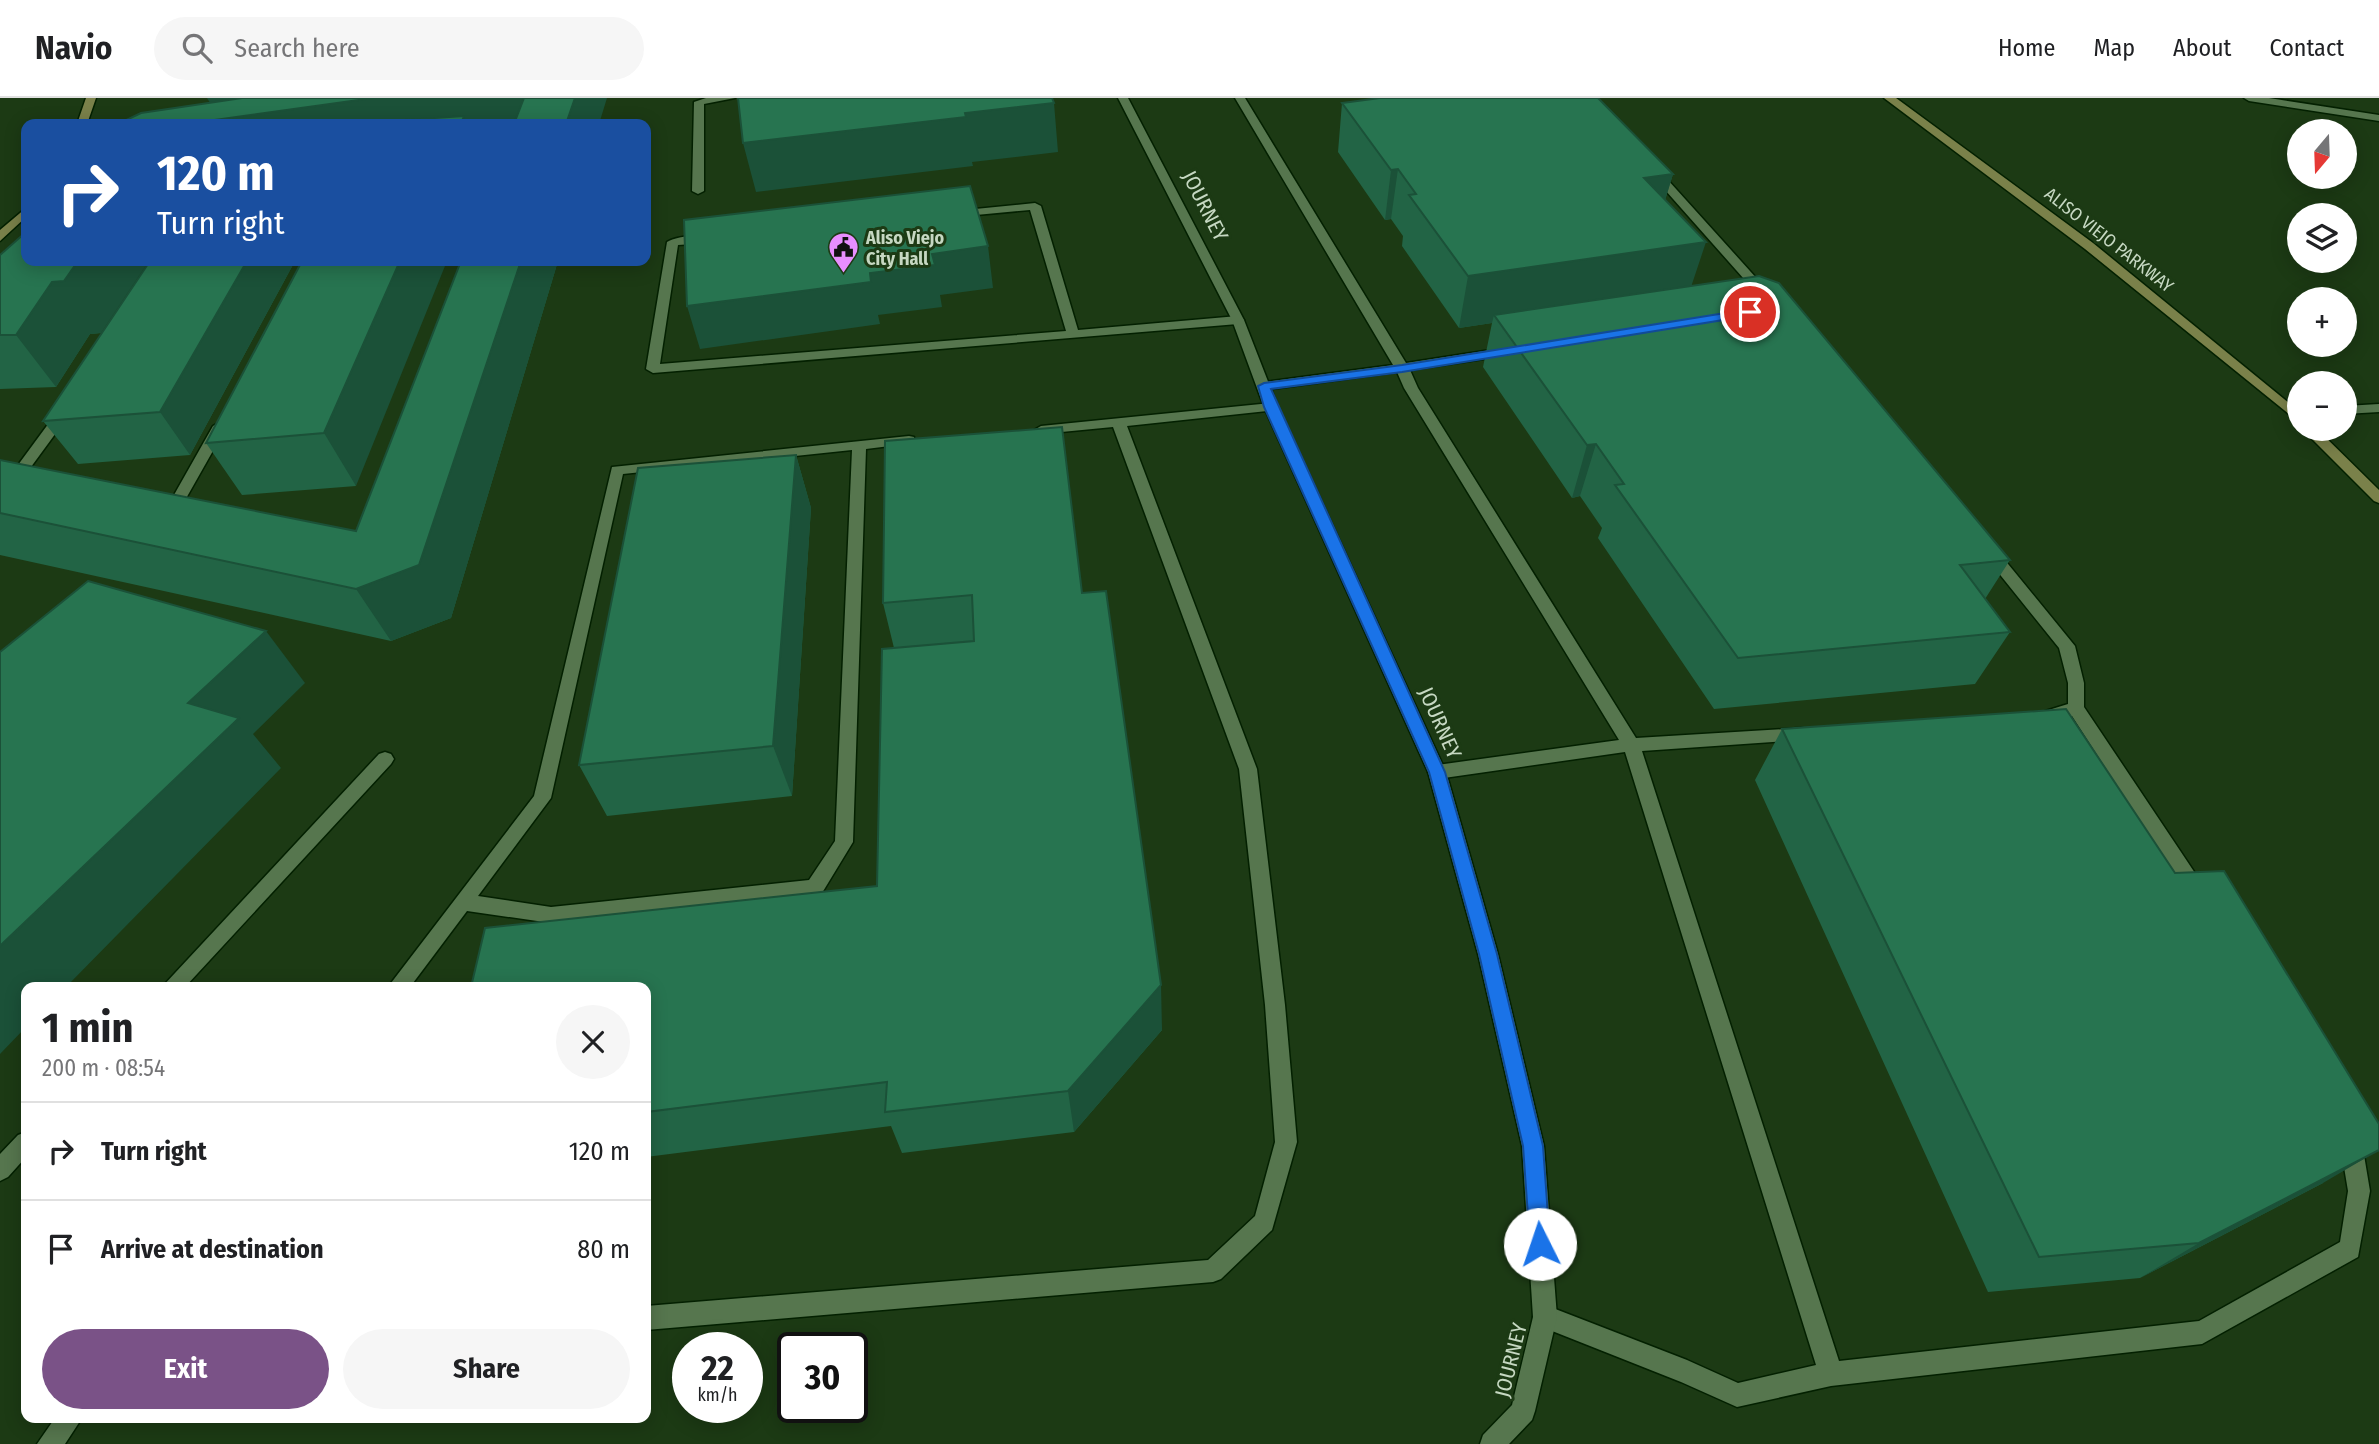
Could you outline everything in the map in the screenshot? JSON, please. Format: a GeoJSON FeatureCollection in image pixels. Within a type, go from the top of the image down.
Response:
{"type":"FeatureCollection","features":[{"type":"Feature","properties":{"kind":"main road"},"geometry":{"type":"LineString","coordinates":[[84,119],[92,98]]}},
{"type":"Feature","properties":{"kind":"main road","name":"ALISO VIEJO PARKWAY"},"geometry":{"type":"LineString","coordinates":[[1889,98],[2089,246],[2287,407]]}},
{"type":"Feature","properties":{"kind":"main road"},"geometry":{"type":"LineString","coordinates":[[0,237],[21,216]]}},
{"type":"Feature","properties":{"kind":"main road"},"geometry":{"type":"LineString","coordinates":[[2321,441],[2379,498]]}},
{"type":"Feature","properties":{"kind":"street"},"geometry":{"type":"LineString","coordinates":[[698,191],[699,102],[730,98]]}},
{"type":"Feature","properties":{"kind":"street","name":"JOURNEY"},"geometry":{"type":"LineString","coordinates":[[1123,98],[1238,320],[1271,407],[1437,772],[1488,954],[1533,1146],[1545,1317],[1523,1411],[1492,1444]]}},
{"type":"Feature","properties":{"kind":"street"},"geometry":{"type":"LineString","coordinates":[[1240,98],[1402,368],[1411,388],[1631,745],[1831,1374]]}},
{"type":"Feature","properties":{"kind":"street"},"geometry":{"type":"LineString","coordinates":[[2249,98],[2379,118]]}},
{"type":"Feature","properties":{"kind":"street"},"geometry":{"type":"LineString","coordinates":[[1646,162],[1758,285],[1774,308],[1762,310]]}},
{"type":"Feature","properties":{"kind":"street"},"geometry":{"type":"LineString","coordinates":[[938,216],[1035,206],[1073,334]]}},
{"type":"Feature","properties":{"kind":"street"},"geometry":{"type":"LineString","coordinates":[[715,238],[673,242],[653,369],[1238,320]]}},
{"type":"Feature","properties":{"kind":"street"},"geometry":{"type":"LineString","coordinates":[[1264,386],[1525,348]]}},
{"type":"Feature","properties":{"kind":"street"},"geometry":{"type":"LineString","coordinates":[[23,469],[71,403]]}},
{"type":"Feature","properties":{"kind":"street"},"geometry":{"type":"LineString","coordinates":[[1023,431],[1119,424],[1271,407]]}},
{"type":"Feature","properties":{"kind":"street"},"geometry":{"type":"LineString","coordinates":[[2357,409],[2379,408]]}},
{"type":"Feature","properties":{"kind":"street"},"geometry":{"type":"LineString","coordinates":[[177,502],[225,417]]}},
{"type":"Feature","properties":{"kind":"street"},"geometry":{"type":"LineString","coordinates":[[651,1318],[1213,1271],[1264,1223],[1286,1142],[1275,1005],[1248,769],[1119,424]]}},
{"type":"Feature","properties":{"kind":"street"},"geometry":{"type":"LineString","coordinates":[[402,982],[542,798],[617,470],[927,439]]}},
{"type":"Feature","properties":{"kind":"street"},"geometry":{"type":"LineString","coordinates":[[462,902],[551,915],[815,887],[844,842],[859,444]]}},
{"type":"Feature","properties":{"kind":"street"},"geometry":{"type":"LineString","coordinates":[[1979,539],[2067,646],[2076,683],[2076,708],[2211,914]]}},
{"type":"Feature","properties":{"kind":"street"},"geometry":{"type":"LineString","coordinates":[[2030,720],[2044,719],[2076,708]]}},
{"type":"Feature","properties":{"kind":"street"},"geometry":{"type":"LineString","coordinates":[[1437,772],[1631,745],[1824,733]]}},
{"type":"Feature","properties":{"kind":"street"},"geometry":{"type":"LineString","coordinates":[[177,982],[385,760]]}},
{"type":"Feature","properties":{"kind":"street"},"geometry":{"type":"LineString","coordinates":[[1545,1317],[1687,1372],[1737,1395],[1831,1374],[2202,1332],[2350,1249],[2359,1191],[2346,1119]]}},
{"type":"Feature","properties":{"kind":"street"},"geometry":{"type":"LineString","coordinates":[[0,1170],[21,1147]]}},
{"type":"Feature","properties":{"kind":"street"},"geometry":{"type":"LineString","coordinates":[[49,1444],[66,1423]]}},
{"type":"Feature","properties":{"kind":"building"},"geometry":{"type":"Polygon","coordinates":[[[242,98],[373,98],[222,119],[128,119],[141,113],[242,98]]]}},
{"type":"Feature","properties":{"kind":"building"},"geometry":{"type":"Polygon","coordinates":[[[524,98],[575,98],[568,119],[516,119],[524,98]]]}},
{"type":"Feature","properties":{"kind":"building"},"geometry":{"type":"Polygon","coordinates":[[[738,98],[1052,98],[1054,103],[965,113],[966,117],[743,143],[738,98]]]}},
{"type":"Feature","properties":{"kind":"building"},"geometry":{"type":"Polygon","coordinates":[[[1380,98],[1598,98],[1673,174],[1644,178],[1706,242],[1468,276],[1409,195],[1416,194],[1398,169],[1391,170],[1342,103],[1380,98]]]}},
{"type":"Feature","properties":{"kind":"building"},"geometry":{"type":"Polygon","coordinates":[[[464,116],[463,119],[420,119],[464,116]]]}},
{"type":"Feature","properties":{"kind":"building"},"geometry":{"type":"Polygon","coordinates":[[[970,186],[988,246],[932,254],[935,265],[870,273],[871,282],[687,306],[684,220],[970,186]]]}},
{"type":"Feature","properties":{"kind":"building"},"geometry":{"type":"Polygon","coordinates":[[[21,236],[21,266],[74,266],[64,281],[52,282],[16,335],[0,335],[0,255],[21,236]]]}},
{"type":"Feature","properties":{"kind":"building"},"geometry":{"type":"Polygon","coordinates":[[[147,266],[244,266],[160,412],[43,421],[147,266]]]}},
{"type":"Feature","properties":{"kind":"building"},"geometry":{"type":"Polygon","coordinates":[[[299,266],[398,266],[324,433],[206,443],[299,266]]]}},
{"type":"Feature","properties":{"kind":"building"},"geometry":{"type":"Polygon","coordinates":[[[459,266],[519,266],[419,565],[356,589],[0,513],[0,460],[356,531],[459,266]]]}},
{"type":"Feature","properties":{"kind":"building"},"geometry":{"type":"Polygon","coordinates":[[[1759,276],[1779,283],[2010,560],[1960,565],[2010,632],[1738,658],[1615,485],[1624,484],[1596,444],[1587,445],[1494,315],[1759,276]]]}},
{"type":"Feature","properties":{"kind":"building"},"geometry":{"type":"Polygon","coordinates":[[[1062,427],[1082,593],[1106,591],[1161,985],[1068,1091],[885,1112],[887,1082],[651,1111],[651,982],[472,982],[485,928],[877,886],[882,649],[974,641],[972,595],[883,603],[885,441],[1062,427]]]}},
{"type":"Feature","properties":{"kind":"building"},"geometry":{"type":"Polygon","coordinates":[[[796,455],[773,746],[579,765],[638,468],[796,455]]]}},
{"type":"Feature","properties":{"kind":"building"},"geometry":{"type":"Polygon","coordinates":[[[88,581],[266,631],[188,703],[239,718],[0,946],[0,652],[88,581]]]}},
{"type":"Feature","properties":{"kind":"building"},"geometry":{"type":"Polygon","coordinates":[[[2066,709],[2175,873],[2224,871],[2379,1124],[2379,1150],[2199,1243],[2039,1257],[1782,729],[2066,709]]]}},
{"type":"Feature","properties":{"kind":"place","name":"Aliso Viejo City Hall"},"geometry":{"type":"Point","coordinates":[843,275]}},
{"type":"Feature","properties":{"kind":"route"},"geometry":{"type":"LineString","coordinates":[[1540,1244],[1533,1146],[1488,954],[1437,772],[1271,407],[1264,386],[1313,382],[1750,312]]}}]}
